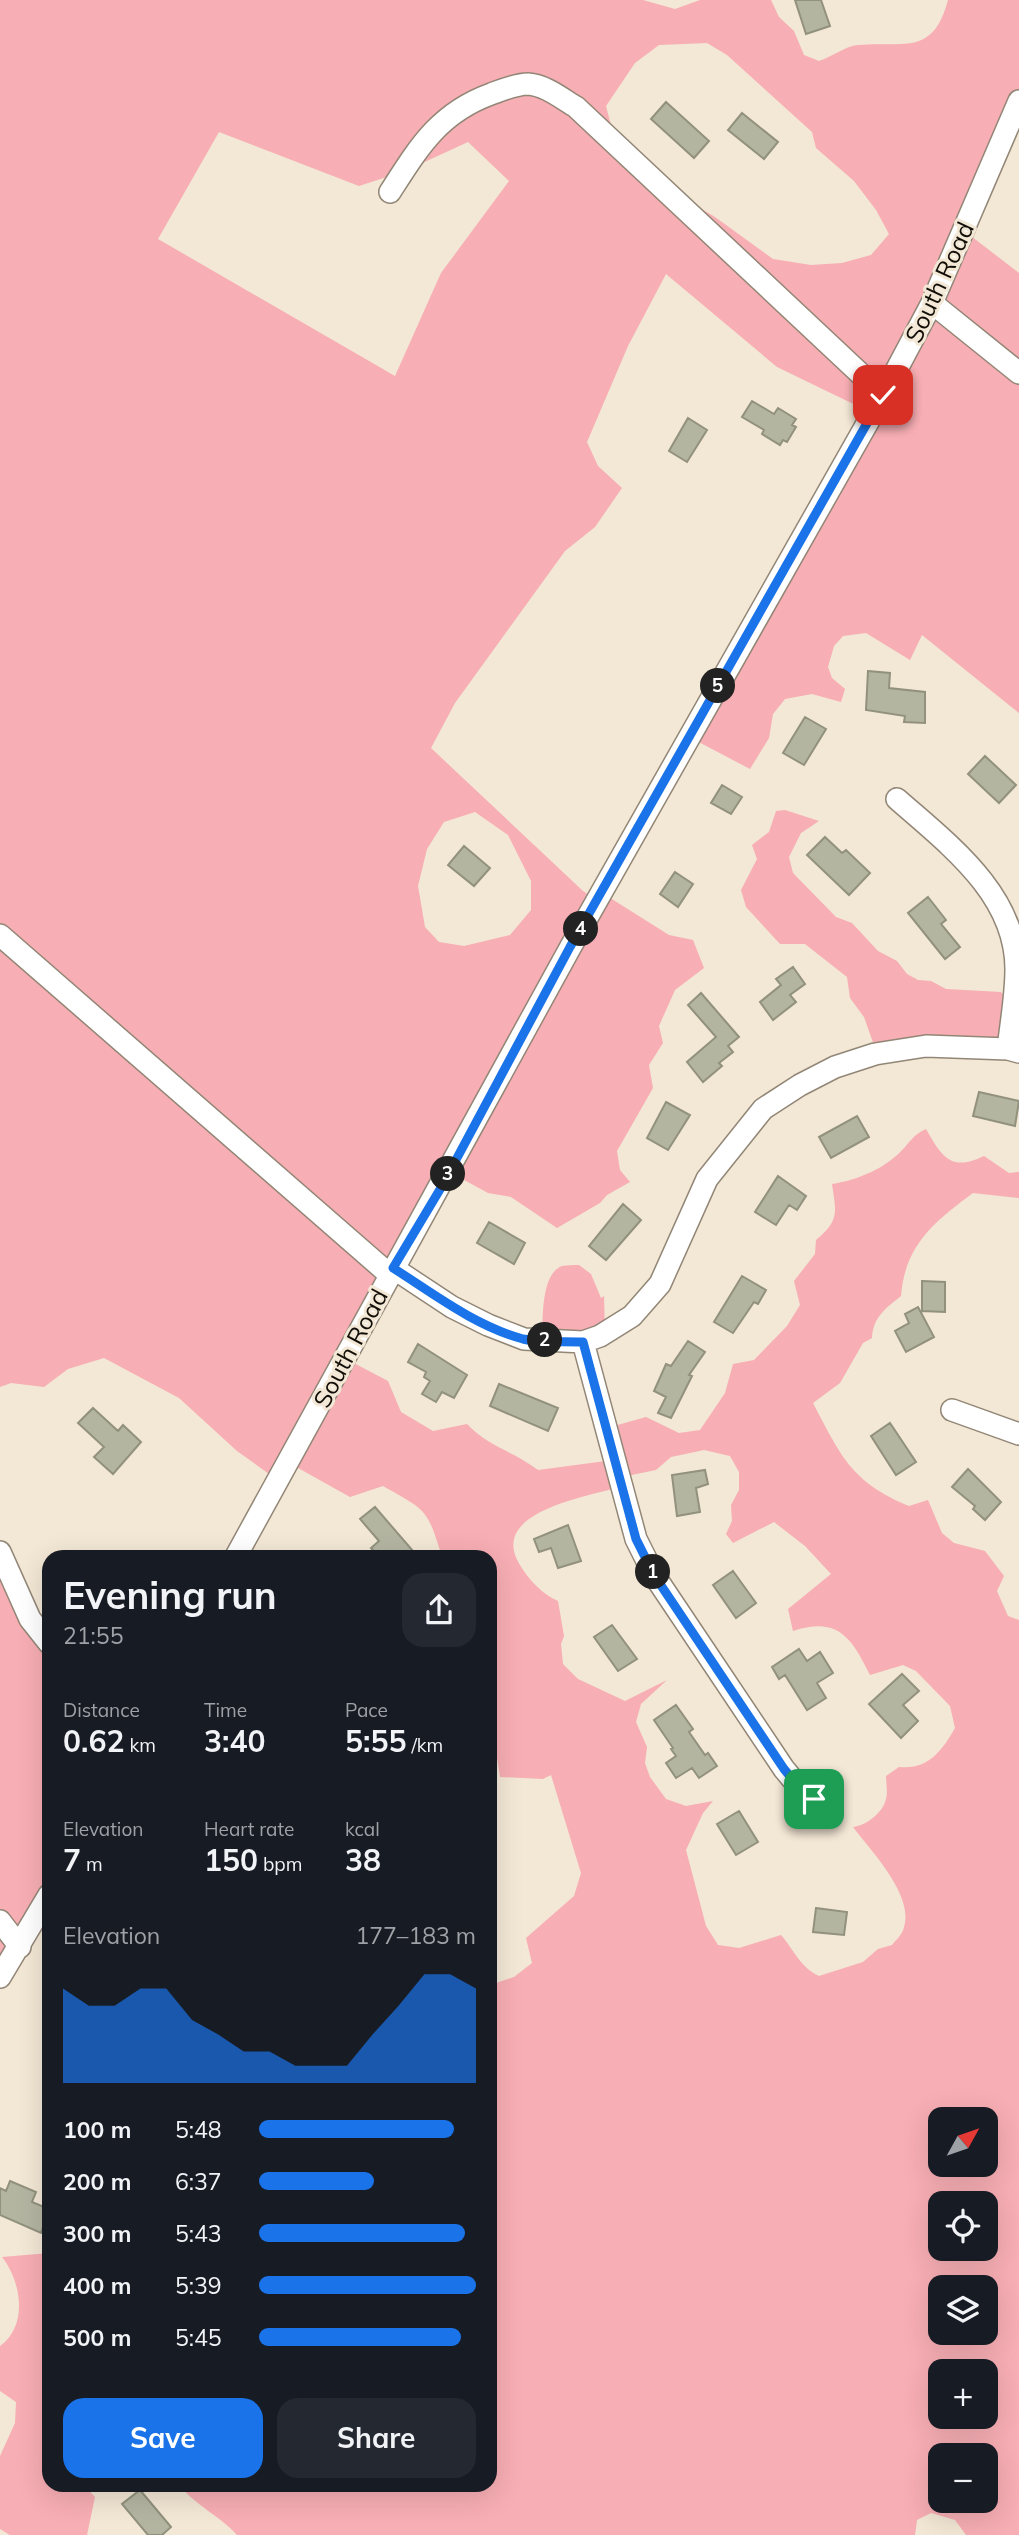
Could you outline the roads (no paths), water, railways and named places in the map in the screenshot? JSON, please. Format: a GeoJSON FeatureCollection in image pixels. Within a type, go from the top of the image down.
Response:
{"type":"FeatureCollection","features":[{"type":"Feature","properties":{"kind":"street"},"geometry":{"type":"LineString","coordinates":[[390,192],[414,154],[449,115],[474,100],[502,89],[527,84],[548,90],[576,107],[883,395]]}},
{"type":"Feature","properties":{"kind":"street","name":"South Road"},"geometry":{"type":"LineString","coordinates":[[239,1550],[392,1271],[442,1186],[570,947],[883,395],[932,303],[1019,101]]}},
{"type":"Feature","properties":{"kind":"street"},"geometry":{"type":"LineString","coordinates":[[932,303],[1019,373]]}},
{"type":"Feature","properties":{"kind":"street"},"geometry":{"type":"LineString","coordinates":[[0,935],[392,1271],[452,1307],[524,1339],[583,1342],[600,1336],[632,1316],[660,1284],[707,1178],[763,1109],[835,1067],[875,1054],[926,1046],[1014,1051],[1016,968],[1012,934],[1001,907],[981,878],[944,840],[897,799]]}},
{"type":"Feature","properties":{"kind":"street"},"geometry":{"type":"LineString","coordinates":[[583,1342],[622,1497],[636,1539],[654,1575],[784,1769],[799,1787],[825,1807]]}},
{"type":"Feature","properties":{"kind":"street"},"geometry":{"type":"LineString","coordinates":[[952,1409],[1019,1434]]}},
{"type":"Feature","properties":{"kind":"street"},"geometry":{"type":"LineString","coordinates":[[0,1552],[30,1619],[42,1634]]}},
{"type":"Feature","properties":{"kind":"street"},"geometry":{"type":"LineString","coordinates":[[0,1977],[42,1908]]}},
{"type":"Feature","properties":{"kind":"street"},"geometry":{"type":"LineString","coordinates":[[0,1921],[20,1947]]}}]}
